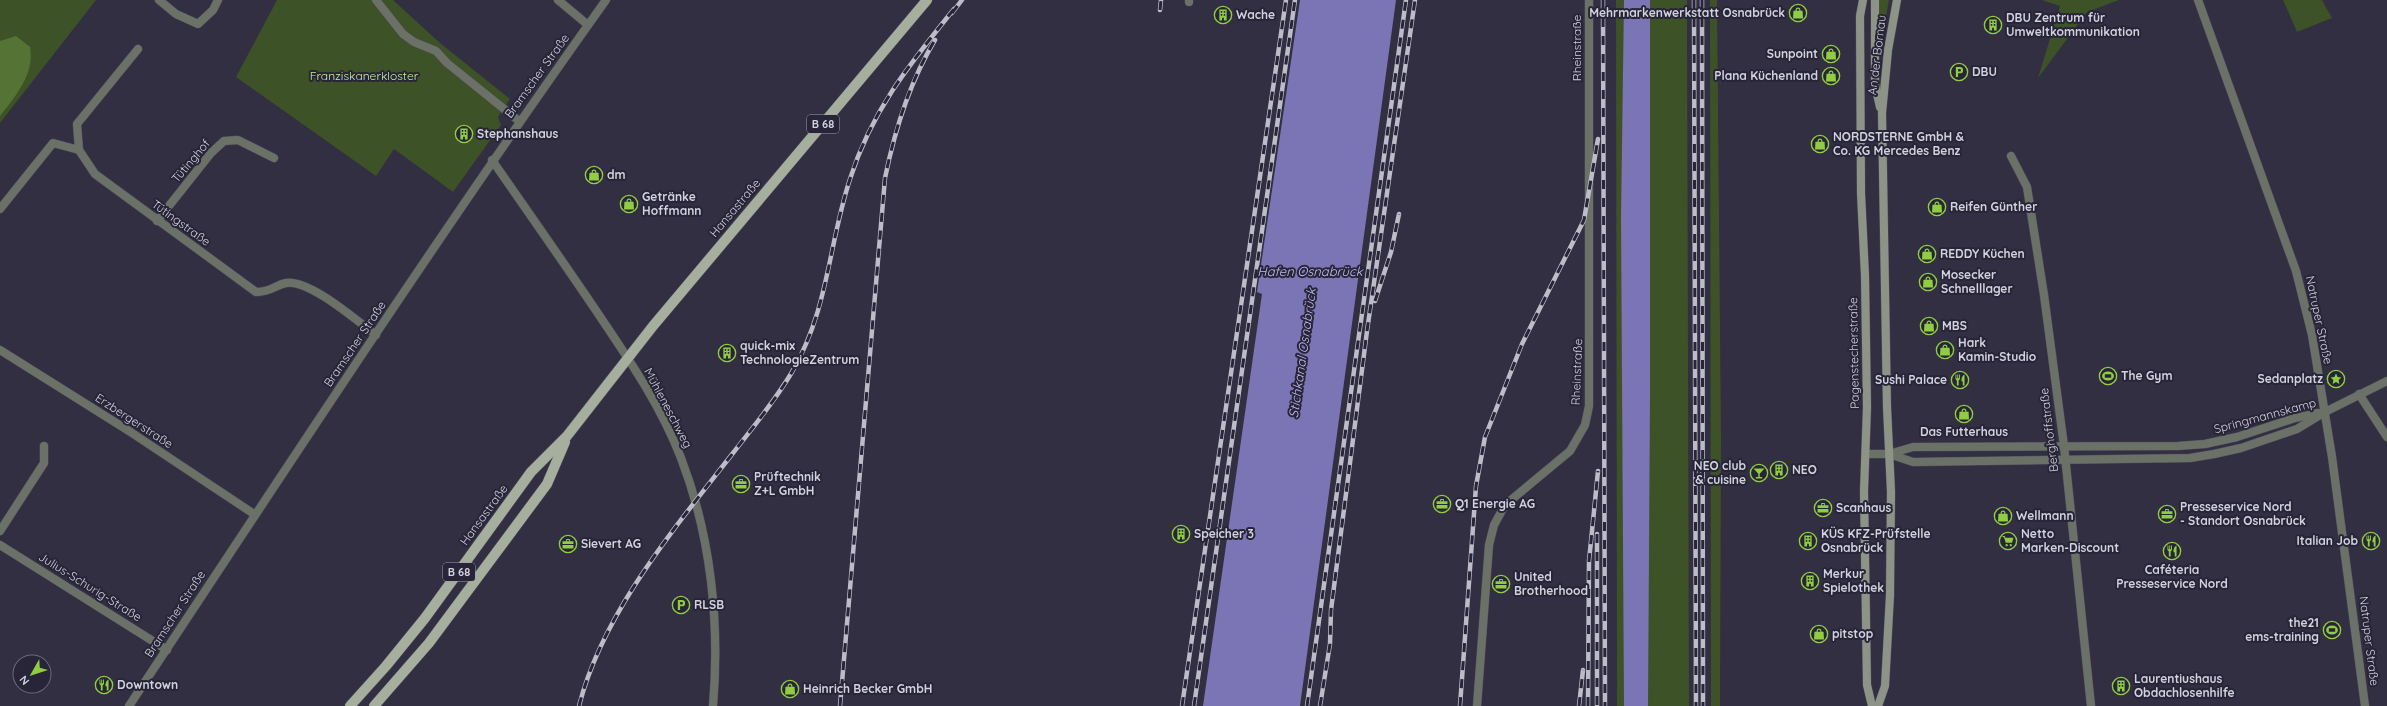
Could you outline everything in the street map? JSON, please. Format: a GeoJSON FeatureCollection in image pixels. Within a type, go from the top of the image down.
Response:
{"type":"FeatureCollection","features":[{"type":"Feature","properties":{"kind":"main road","name":"Hansastraße"},"geometry":{"type":"LineString","coordinates":[[350,706],[386,666],[424,618],[531,472],[567,436],[628,357],[927,0]]}},
{"type":"Feature","properties":{"kind":"main road","name":"An der Bornau"},"geometry":{"type":"LineString","coordinates":[[1860,16],[1863,0]]}},
{"type":"Feature","properties":{"kind":"main road"},"geometry":{"type":"LineString","coordinates":[[1874,0],[1875,85],[1882,113],[1889,454],[1892,492],[1890,594],[1885,686],[1878,706]]}},
{"type":"Feature","properties":{"kind":"main road","name":"An der Bornau"},"geometry":{"type":"LineString","coordinates":[[1882,113],[1888,50],[1897,0]]}},
{"type":"Feature","properties":{"kind":"main road","name":"Pagenstecherstraße"},"geometry":{"type":"LineString","coordinates":[[1860,16],[1861,194],[1866,282],[1867,685],[1872,706]]}},
{"type":"Feature","properties":{"kind":"main road","name":"Hansastraße"},"geometry":{"type":"LineString","coordinates":[[374,706],[429,643],[547,484],[567,436]]}},
{"type":"Feature","properties":{"kind":"street"},"geometry":{"type":"LineString","coordinates":[[159,0],[176,14],[198,24],[213,10],[218,0]]}},
{"type":"Feature","properties":{"kind":"street"},"geometry":{"type":"LineString","coordinates":[[376,0],[403,34],[414,42],[436,50],[447,64],[519,121]]}},
{"type":"Feature","properties":{"kind":"street"},"geometry":{"type":"LineString","coordinates":[[558,0],[588,25]]}},
{"type":"Feature","properties":{"kind":"street","name":"Bramscher Straße"},"geometry":{"type":"LineString","coordinates":[[129,706],[167,650],[254,514],[376,335],[492,160],[606,0]]}},
{"type":"Feature","properties":{"kind":"street","name":"Rheinstraße"},"geometry":{"type":"LineString","coordinates":[[1477,706],[1489,545],[1494,525],[1505,505],[1570,451],[1582,431],[1589,406],[1589,0]]}},
{"type":"Feature","properties":{"kind":"street","name":"Pagenstecherstraße"},"geometry":{"type":"LineString","coordinates":[[1859,0],[1860,16]]}},
{"type":"Feature","properties":{"kind":"street","name":"Natruper Straße"},"geometry":{"type":"LineString","coordinates":[[2198,0],[2296,271],[2312,335],[2365,706]]}},
{"type":"Feature","properties":{"kind":"street"},"geometry":{"type":"LineString","coordinates":[[0,209],[53,144],[79,150],[77,124],[138,49]]}},
{"type":"Feature","properties":{"kind":"street","name":"Tütinghof"},"geometry":{"type":"LineString","coordinates":[[157,221],[211,153],[224,141],[238,140],[274,158]]}},
{"type":"Feature","properties":{"kind":"street","name":"Tütingstraße"},"geometry":{"type":"LineString","coordinates":[[79,150],[95,174],[157,221],[256,292],[268,292],[285,283],[303,285],[376,335]]}},
{"type":"Feature","properties":{"kind":"street","name":"Berghoffstraße"},"geometry":{"type":"LineString","coordinates":[[2010,156],[2027,187],[2044,295],[2064,446],[2091,706]]}},
{"type":"Feature","properties":{"kind":"street","name":"Mühleneschweg"},"geometry":{"type":"LineString","coordinates":[[492,160],[628,357],[661,415],[680,456],[700,523],[713,594],[716,669],[713,706]]}},
{"type":"Feature","properties":{"kind":"street","name":"Erzbergerstraße"},"geometry":{"type":"LineString","coordinates":[[0,350],[129,431],[254,514]]}},
{"type":"Feature","properties":{"kind":"street"},"geometry":{"type":"LineString","coordinates":[[2324,412],[2387,381]]}},
{"type":"Feature","properties":{"kind":"street"},"geometry":{"type":"LineString","coordinates":[[2359,394],[2387,437]]}},
{"type":"Feature","properties":{"kind":"street","name":"Springmannskamp"},"geometry":{"type":"LineString","coordinates":[[1866,454],[1889,454],[1913,447],[2178,446],[2205,444],[2237,437],[2295,418],[2324,412]]}},
{"type":"Feature","properties":{"kind":"street","name":"Springmannskamp"},"geometry":{"type":"LineString","coordinates":[[1889,454],[1913,462],[2190,458],[2241,448],[2297,429],[2324,412]]}},
{"type":"Feature","properties":{"kind":"street"},"geometry":{"type":"LineString","coordinates":[[0,531],[44,464],[44,446]]}},
{"type":"Feature","properties":{"kind":"street","name":"Julius-Schurig-Straße"},"geometry":{"type":"LineString","coordinates":[[0,545],[167,650]]}},
{"type":"Feature","properties":{"kind":"green space"},"geometry":{"type":"Polygon","coordinates":[[[0,0],[96,0],[0,123],[0,0]]]}},
{"type":"Feature","properties":{"kind":"green space","name":"Franziskanerkloster"},"geometry":{"type":"Polygon","coordinates":[[[277,0],[393,0],[440,43],[510,99],[498,117],[501,125],[453,192],[394,149],[376,176],[236,77],[277,0]]]}},
{"type":"Feature","properties":{"kind":"green space"},"geometry":{"type":"Polygon","coordinates":[[[1616,0],[1687,0],[1689,706],[1617,706],[1616,0]]]}},
{"type":"Feature","properties":{"kind":"green space"},"geometry":{"type":"Polygon","coordinates":[[[1710,0],[1717,0],[1721,438],[1720,706],[1711,706],[1710,0]]]}},
{"type":"Feature","properties":{"kind":"green space"},"geometry":{"type":"Polygon","coordinates":[[[1879,0],[1889,0],[1881,43],[1879,42],[1879,0]]]}},
{"type":"Feature","properties":{"kind":"green space"},"geometry":{"type":"Polygon","coordinates":[[[2042,0],[2119,0],[2087,12],[2038,78],[2060,6],[2042,0]]]}},
{"type":"Feature","properties":{"kind":"green space"},"geometry":{"type":"Polygon","coordinates":[[[2283,0],[2322,0],[2332,18],[2297,32],[2283,0]]]}},
{"type":"Feature","properties":{"kind":"green space"},"geometry":{"type":"Polygon","coordinates":[[[16,36],[30,47],[30,66],[27,76],[17,93],[0,116],[0,41],[16,36]]]}},
{"type":"Feature","properties":{"kind":"water","name":"Hafen Osnabrück"},"geometry":{"type":"Polygon","coordinates":[[[1300,0],[1396,0],[1300,706],[1203,706],[1262,294],[1257,292],[1300,0]]]}},
{"type":"Feature","properties":{"kind":"water"},"geometry":{"type":"Polygon","coordinates":[[[1624,0],[1650,0],[1648,706],[1624,706],[1621,217],[1624,0]]]}},
{"type":"Feature","properties":{"kind":"railway"},"geometry":{"type":"LineString","coordinates":[[952,13],[962,0]]}},
{"type":"Feature","properties":{"kind":"railway"},"geometry":{"type":"LineString","coordinates":[[1160,10],[1161,0]]}},
{"type":"Feature","properties":{"kind":"railway"},"geometry":{"type":"LineString","coordinates":[[1182,706],[1286,0]]}},
{"type":"Feature","properties":{"kind":"railway"},"geometry":{"type":"LineString","coordinates":[[1194,706],[1295,0]]}},
{"type":"Feature","properties":{"kind":"railway"},"geometry":{"type":"LineString","coordinates":[[1307,706],[1406,0]]}},
{"type":"Feature","properties":{"kind":"railway"},"geometry":{"type":"LineString","coordinates":[[1320,706],[1330,644],[1331,610],[1367,331],[1415,0]]}},
{"type":"Feature","properties":{"kind":"railway"},"geometry":{"type":"LineString","coordinates":[[1603,0],[1605,706]]}},
{"type":"Feature","properties":{"kind":"railway"},"geometry":{"type":"LineString","coordinates":[[1694,0],[1696,706]]}},
{"type":"Feature","properties":{"kind":"railway"},"geometry":{"type":"LineString","coordinates":[[1702,0],[1703,706]]}},
{"type":"Feature","properties":{"kind":"railway"},"geometry":{"type":"LineString","coordinates":[[579,706],[590,671],[605,638],[643,573],[687,511],[771,404],[792,372],[814,324],[827,277],[837,228],[850,179],[869,131],[893,89],[954,9]]}},
{"type":"Feature","properties":{"kind":"railway"},"geometry":{"type":"LineString","coordinates":[[840,706],[885,178],[898,124],[910,90],[935,40]]}},
{"type":"Feature","properties":{"kind":"railway"},"geometry":{"type":"LineString","coordinates":[[1460,706],[1476,486],[1485,437],[1522,344],[1584,220],[1598,139]]}},
{"type":"Feature","properties":{"kind":"railway"},"geometry":{"type":"LineString","coordinates":[[1375,301],[1391,252],[1399,214]]}},
{"type":"Feature","properties":{"kind":"railway"},"geometry":{"type":"LineString","coordinates":[[1588,706],[1589,561],[1598,471]]}},
{"type":"Feature","properties":{"kind":"railway"},"geometry":{"type":"LineString","coordinates":[[1597,534],[1597,706]]}},
{"type":"Feature","properties":{"kind":"railway"},"geometry":{"type":"LineString","coordinates":[[1579,706],[1583,670]]}},
{"type":"Feature","properties":{"kind":"place","name":"Mehrmarkenwerkstatt Osnabrück"},"geometry":{"type":"Point","coordinates":[1798,13]}},
{"type":"Feature","properties":{"kind":"place","name":"Wache"},"geometry":{"type":"Point","coordinates":[1223,15]}},
{"type":"Feature","properties":{"kind":"place","name":"DBU Zentrum für Umweltkommunikation"},"geometry":{"type":"Point","coordinates":[1993,25]}},
{"type":"Feature","properties":{"kind":"place","name":"Sunpoint"},"geometry":{"type":"Point","coordinates":[1831,54]}},
{"type":"Feature","properties":{"kind":"place","name":"DBU"},"geometry":{"type":"Point","coordinates":[1959,72]}},
{"type":"Feature","properties":{"kind":"place","name":"Plana Küchenland"},"geometry":{"type":"Point","coordinates":[1831,76]}},
{"type":"Feature","properties":{"kind":"place","name":"Stephanshaus"},"geometry":{"type":"Point","coordinates":[464,134]}},
{"type":"Feature","properties":{"kind":"place","name":"NORDSTERNE GmbH & Co. KG Mercedes Benz"},"geometry":{"type":"Point","coordinates":[1820,144]}},
{"type":"Feature","properties":{"kind":"place","name":"dm"},"geometry":{"type":"Point","coordinates":[594,175]}},
{"type":"Feature","properties":{"kind":"place","name":"Getränke Hoffmann"},"geometry":{"type":"Point","coordinates":[629,204]}},
{"type":"Feature","properties":{"kind":"place","name":"Reifen Günther"},"geometry":{"type":"Point","coordinates":[1937,207]}},
{"type":"Feature","properties":{"kind":"place","name":"REDDY Küchen"},"geometry":{"type":"Point","coordinates":[1927,254]}},
{"type":"Feature","properties":{"kind":"place","name":"Mosecker Schnelllager"},"geometry":{"type":"Point","coordinates":[1928,282]}},
{"type":"Feature","properties":{"kind":"place","name":"MBS"},"geometry":{"type":"Point","coordinates":[1929,326]}},
{"type":"Feature","properties":{"kind":"place","name":"Hark Kamin-Studio"},"geometry":{"type":"Point","coordinates":[1945,350]}},
{"type":"Feature","properties":{"kind":"place","name":"quick-mix TechnologieZentrum"},"geometry":{"type":"Point","coordinates":[727,353]}},
{"type":"Feature","properties":{"kind":"place","name":"The Gym"},"geometry":{"type":"Point","coordinates":[2108,376]}},
{"type":"Feature","properties":{"kind":"place","name":"Sedanplatz"},"geometry":{"type":"Point","coordinates":[2336,379]}},
{"type":"Feature","properties":{"kind":"place","name":"Sushi Palace"},"geometry":{"type":"Point","coordinates":[1960,380]}},
{"type":"Feature","properties":{"kind":"place","name":"Das Futterhaus"},"geometry":{"type":"Point","coordinates":[1964,414]}},
{"type":"Feature","properties":{"kind":"place","name":"NEO"},"geometry":{"type":"Point","coordinates":[1779,470]}},
{"type":"Feature","properties":{"kind":"place","name":"NEO club & cuisine"},"geometry":{"type":"Point","coordinates":[1759,473]}},
{"type":"Feature","properties":{"kind":"place","name":"Prüftechnik Z+L GmbH"},"geometry":{"type":"Point","coordinates":[741,484]}},
{"type":"Feature","properties":{"kind":"place","name":"Q1 Energie AG"},"geometry":{"type":"Point","coordinates":[1442,504]}},
{"type":"Feature","properties":{"kind":"place","name":"Scanhaus"},"geometry":{"type":"Point","coordinates":[1823,508]}},
{"type":"Feature","properties":{"kind":"place","name":"Presseservice Nord - Standort Osnabrück"},"geometry":{"type":"Point","coordinates":[2167,514]}},
{"type":"Feature","properties":{"kind":"place","name":"Wellmann"},"geometry":{"type":"Point","coordinates":[2003,516]}},
{"type":"Feature","properties":{"kind":"place","name":"Speicher 3"},"geometry":{"type":"Point","coordinates":[1181,534]}},
{"type":"Feature","properties":{"kind":"place","name":"KÜS KFZ-Prüfstelle Osnabrück"},"geometry":{"type":"Point","coordinates":[1808,541]}},
{"type":"Feature","properties":{"kind":"place","name":"Netto Marken-Discount"},"geometry":{"type":"Point","coordinates":[2008,541]}},
{"type":"Feature","properties":{"kind":"place","name":"Italian Job"},"geometry":{"type":"Point","coordinates":[2371,541]}},
{"type":"Feature","properties":{"kind":"place","name":"Sievert AG"},"geometry":{"type":"Point","coordinates":[568,544]}},
{"type":"Feature","properties":{"kind":"place","name":"Caféteria Presseservice Nord"},"geometry":{"type":"Point","coordinates":[2172,551]}},
{"type":"Feature","properties":{"kind":"place","name":"Merkur Spielothek"},"geometry":{"type":"Point","coordinates":[1810,581]}},
{"type":"Feature","properties":{"kind":"place","name":"United Brotherhood"},"geometry":{"type":"Point","coordinates":[1501,584]}},
{"type":"Feature","properties":{"kind":"place","name":"RLSB"},"geometry":{"type":"Point","coordinates":[681,605]}},
{"type":"Feature","properties":{"kind":"place","name":"the21 ems-training"},"geometry":{"type":"Point","coordinates":[2332,630]}},
{"type":"Feature","properties":{"kind":"place","name":"pitstop"},"geometry":{"type":"Point","coordinates":[1819,634]}},
{"type":"Feature","properties":{"kind":"place","name":"Downtown"},"geometry":{"type":"Point","coordinates":[104,685]}},
{"type":"Feature","properties":{"kind":"place","name":"Laurentiushaus Obdachlosenhilfe"},"geometry":{"type":"Point","coordinates":[2121,686]}},
{"type":"Feature","properties":{"kind":"place","name":"Heinrich Becker GmbH"},"geometry":{"type":"Point","coordinates":[790,689]}},
{"type":"Feature","properties":{"kind":"water label","name":"Stichkanal Osnabrück"},"geometry":{"type":"Point","coordinates":[1302,353]}}]}
